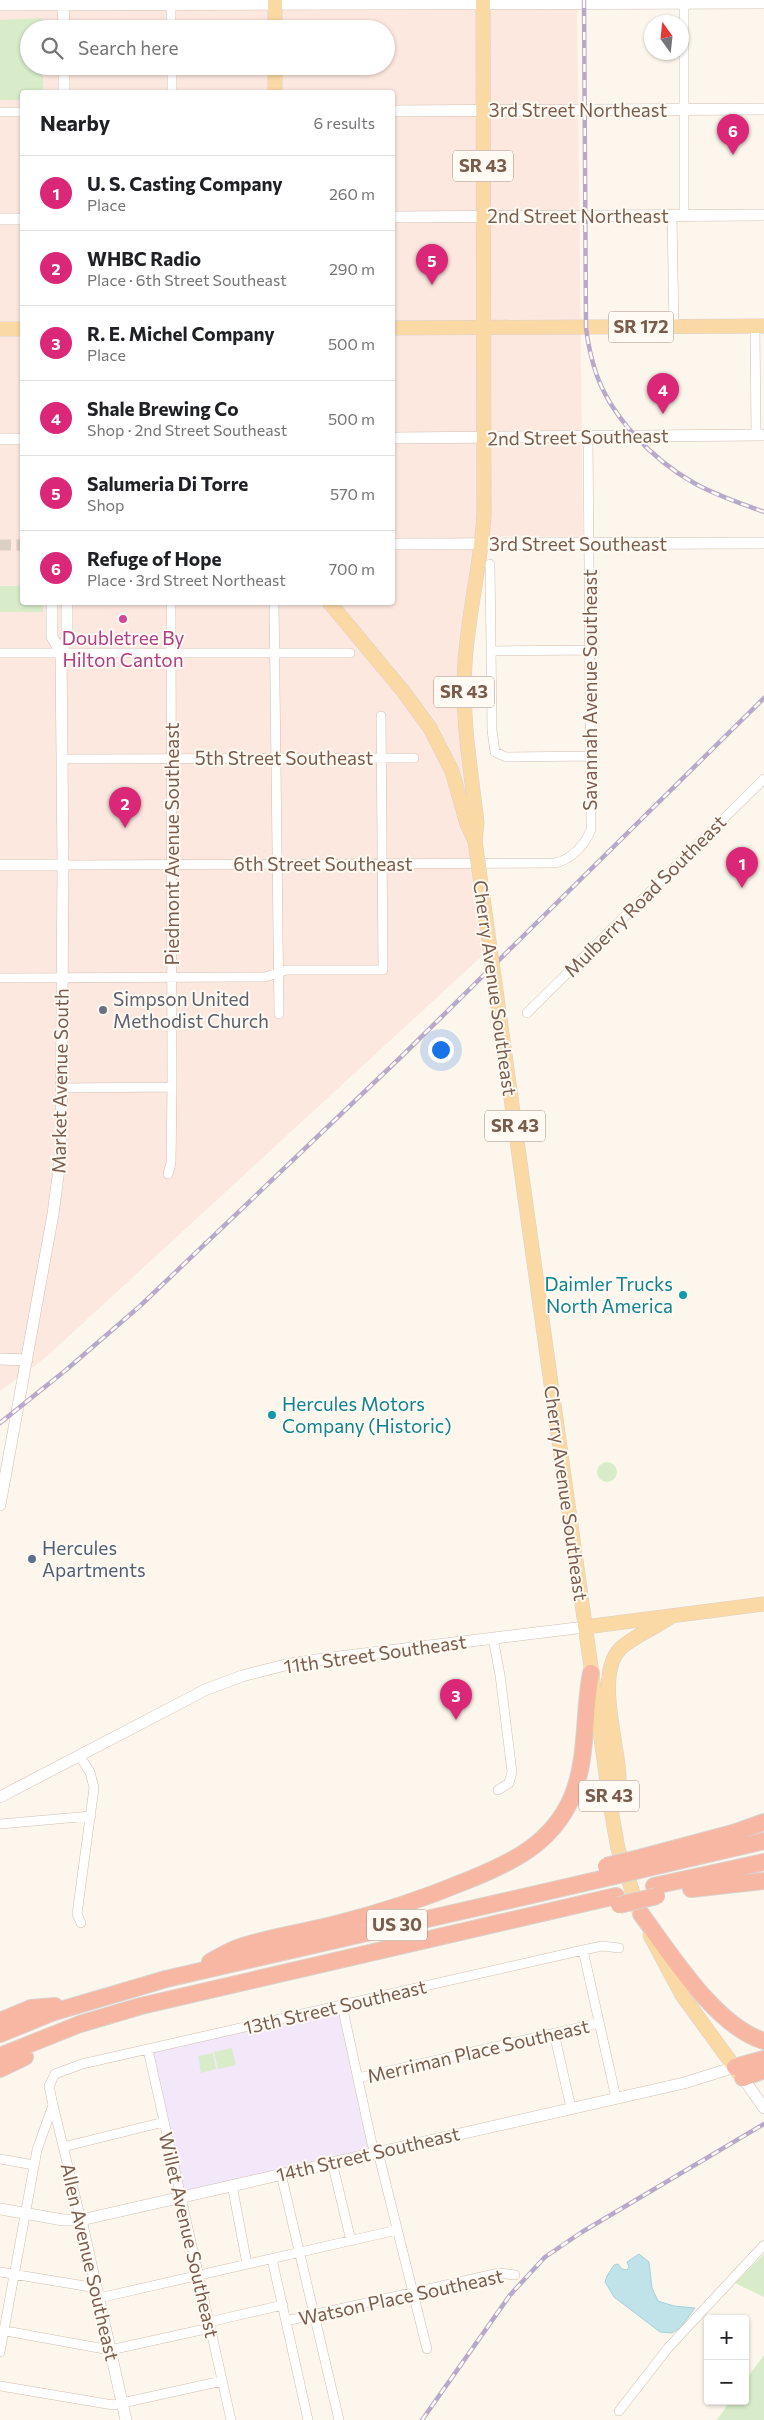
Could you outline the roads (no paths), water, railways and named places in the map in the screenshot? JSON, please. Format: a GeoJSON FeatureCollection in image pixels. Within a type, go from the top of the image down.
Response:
{"type":"FeatureCollection","features":[{"type":"Feature","properties":{"kind":"highway"},"geometry":{"type":"LineString","coordinates":[[185,1974],[240,1947],[368,1916],[428,1896],[503,1866],[532,1849],[553,1829],[562,1817],[577,1782],[581,1766],[586,1699],[591,1673]]}},
{"type":"Feature","properties":{"kind":"highway"},"geometry":{"type":"LineString","coordinates":[[646,1862],[764,1822]]}},
{"type":"Feature","properties":{"kind":"highway","name":"US 30"},"geometry":{"type":"LineString","coordinates":[[0,2034],[82,2003],[185,1974],[486,1905],[646,1862],[764,1841]]}},
{"type":"Feature","properties":{"kind":"highway","name":"US 30"},"geometry":{"type":"LineString","coordinates":[[0,2056],[80,2024],[190,1994],[509,1920],[617,1900],[764,1862]]}},
{"type":"Feature","properties":{"kind":"highway"},"geometry":{"type":"LineString","coordinates":[[656,1891],[764,1881]]}},
{"type":"Feature","properties":{"kind":"highway"},"geometry":{"type":"LineString","coordinates":[[640,1914],[718,2011],[742,2032],[764,2041]]}},
{"type":"Feature","properties":{"kind":"highway"},"geometry":{"type":"LineString","coordinates":[[0,2069],[42,2049],[134,2018],[190,1994]]}},
{"type":"Feature","properties":{"kind":"highway"},"geometry":{"type":"LineString","coordinates":[[0,2021],[31,2008],[82,2003]]}},
{"type":"Feature","properties":{"kind":"highway"},"geometry":{"type":"LineString","coordinates":[[739,2073],[764,2059]]}},
{"type":"Feature","properties":{"kind":"highway"},"geometry":{"type":"LineString","coordinates":[[739,2073],[764,2070]]}},
{"type":"Feature","properties":{"kind":"main road"},"geometry":{"type":"LineString","coordinates":[[275,2],[275,20]]}},
{"type":"Feature","properties":{"kind":"main road","name":"SR 43"},"geometry":{"type":"LineString","coordinates":[[483,328],[484,2]]}},
{"type":"Feature","properties":{"kind":"main road"},"geometry":{"type":"LineString","coordinates":[[275,75],[275,90]]}},
{"type":"Feature","properties":{"kind":"main road","name":"SR 172"},"geometry":{"type":"LineString","coordinates":[[395,328],[760,327]]}},
{"type":"Feature","properties":{"kind":"main road","name":"Cherry Avenue Southeast"},"geometry":{"type":"LineString","coordinates":[[483,328],[483,544],[472,599],[464,672],[465,723],[477,823],[475,841],[591,1673],[618,1849],[640,1914],[682,1994],[739,2073]]}},
{"type":"Feature","properties":{"kind":"main road"},"geometry":{"type":"LineString","coordinates":[[0,329],[20,329]]}},
{"type":"Feature","properties":{"kind":"main road","name":"Cherry Avenue Southeast"},"geometry":{"type":"LineString","coordinates":[[331,605],[403,691],[430,728],[452,772],[468,828],[475,841]]}},
{"type":"Feature","properties":{"kind":"main road","name":"11th Street Southeast"},"geometry":{"type":"LineString","coordinates":[[585,1627],[764,1604]]}},
{"type":"Feature","properties":{"kind":"main road"},"geometry":{"type":"LineString","coordinates":[[611,1809],[620,1779],[609,1687],[612,1664],[616,1654],[630,1641],[672,1616]]}},
{"type":"Feature","properties":{"kind":"street"},"geometry":{"type":"LineString","coordinates":[[0,6],[64,3],[171,2],[764,3]]}},
{"type":"Feature","properties":{"kind":"street"},"geometry":{"type":"LineString","coordinates":[[171,2],[172,20]]}},
{"type":"Feature","properties":{"kind":"street"},"geometry":{"type":"LineString","coordinates":[[684,2],[684,215]]}},
{"type":"Feature","properties":{"kind":"street"},"geometry":{"type":"LineString","coordinates":[[64,3],[64,20]]}},
{"type":"Feature","properties":{"kind":"street"},"geometry":{"type":"LineString","coordinates":[[64,75],[64,90]]}},
{"type":"Feature","properties":{"kind":"street"},"geometry":{"type":"LineString","coordinates":[[172,75],[172,90]]}},
{"type":"Feature","properties":{"kind":"street","name":"3rd Street Northeast"},"geometry":{"type":"LineString","coordinates":[[395,111],[764,110]]}},
{"type":"Feature","properties":{"kind":"street"},"geometry":{"type":"LineString","coordinates":[[0,112],[20,112]]}},
{"type":"Feature","properties":{"kind":"street","name":"2nd Street Northeast"},"geometry":{"type":"LineString","coordinates":[[395,217],[764,215]]}},
{"type":"Feature","properties":{"kind":"street"},"geometry":{"type":"LineString","coordinates":[[672,216],[674,327]]}},
{"type":"Feature","properties":{"kind":"street"},"geometry":{"type":"LineString","coordinates":[[0,219],[20,219]]}},
{"type":"Feature","properties":{"kind":"street"},"geometry":{"type":"LineString","coordinates":[[760,327],[760,435]]}},
{"type":"Feature","properties":{"kind":"street","name":"2nd Street Southeast"},"geometry":{"type":"LineString","coordinates":[[395,438],[760,435]]}},
{"type":"Feature","properties":{"kind":"street","name":"Savannah Avenue Southeast"},"geometry":{"type":"LineString","coordinates":[[578,849],[586,840],[591,830],[592,756],[588,437]]}},
{"type":"Feature","properties":{"kind":"street"},"geometry":{"type":"LineString","coordinates":[[0,439],[20,439]]}},
{"type":"Feature","properties":{"kind":"street","name":"3rd Street Southeast"},"geometry":{"type":"LineString","coordinates":[[395,544],[764,543]]}},
{"type":"Feature","properties":{"kind":"street"},"geometry":{"type":"LineString","coordinates":[[490,564],[492,730],[496,753],[506,757],[592,756]]}},
{"type":"Feature","properties":{"kind":"street","name":"Piedmont Avenue Southeast"},"geometry":{"type":"LineString","coordinates":[[168,1174],[171,1163],[172,1087],[171,605]]}},
{"type":"Feature","properties":{"kind":"street"},"geometry":{"type":"LineString","coordinates":[[274,605],[279,1014]]}},
{"type":"Feature","properties":{"kind":"street"},"geometry":{"type":"LineString","coordinates":[[52,607],[67,607]]}},
{"type":"Feature","properties":{"kind":"street","name":"Market Avenue South"},"geometry":{"type":"LineString","coordinates":[[52,607],[52,637],[61,652]]}},
{"type":"Feature","properties":{"kind":"street","name":"Market Avenue South"},"geometry":{"type":"LineString","coordinates":[[0,1505],[2,1481],[27,1360],[59,1174],[63,1088],[63,759],[61,652],[67,638],[67,607]]}},
{"type":"Feature","properties":{"kind":"street"},"geometry":{"type":"LineString","coordinates":[[490,650],[590,650]]}},
{"type":"Feature","properties":{"kind":"street"},"geometry":{"type":"LineString","coordinates":[[0,652],[350,653]]}},
{"type":"Feature","properties":{"kind":"street"},"geometry":{"type":"LineString","coordinates":[[0,978],[266,977],[287,970],[383,970],[383,758],[381,716]]}},
{"type":"Feature","properties":{"kind":"street","name":"5th Street Southeast"},"geometry":{"type":"LineString","coordinates":[[63,759],[414,758]]}},
{"type":"Feature","properties":{"kind":"street","name":"Mulberry Road Southeast"},"geometry":{"type":"LineString","coordinates":[[527,1013],[764,779]]}},
{"type":"Feature","properties":{"kind":"street","name":"6th Street Southeast"},"geometry":{"type":"LineString","coordinates":[[63,865],[555,863],[566,859],[578,849]]}},
{"type":"Feature","properties":{"kind":"street"},"geometry":{"type":"LineString","coordinates":[[0,865],[63,865]]}},
{"type":"Feature","properties":{"kind":"street"},"geometry":{"type":"LineString","coordinates":[[63,1088],[172,1087]]}},
{"type":"Feature","properties":{"kind":"street"},"geometry":{"type":"LineString","coordinates":[[0,1359],[27,1360]]}},
{"type":"Feature","properties":{"kind":"street","name":"11th Street Southeast"},"geometry":{"type":"LineString","coordinates":[[0,1797],[204,1690],[242,1676],[285,1665],[585,1627]]}},
{"type":"Feature","properties":{"kind":"street"},"geometry":{"type":"LineString","coordinates":[[493,1638],[500,1675],[512,1772],[509,1783],[498,1790]]}},
{"type":"Feature","properties":{"kind":"street"},"geometry":{"type":"LineString","coordinates":[[79,1755],[93,1781],[91,1816],[77,1914],[81,1923]]}},
{"type":"Feature","properties":{"kind":"street","name":"11th Street Southeast"},"geometry":{"type":"LineString","coordinates":[[0,1793],[12,1790]]}},
{"type":"Feature","properties":{"kind":"street"},"geometry":{"type":"LineString","coordinates":[[0,1824],[91,1816]]}},
{"type":"Feature","properties":{"kind":"street","name":"13th Street Southeast"},"geometry":{"type":"LineString","coordinates":[[52,2076],[70,2067],[583,1950],[602,1946],[619,1948]]}},
{"type":"Feature","properties":{"kind":"street"},"geometry":{"type":"LineString","coordinates":[[583,1950],[616,2098]]}},
{"type":"Feature","properties":{"kind":"street"},"geometry":{"type":"LineString","coordinates":[[342,2005],[372,2144],[376,2152],[397,2230],[427,2349]]}},
{"type":"Feature","properties":{"kind":"street","name":"Merriman Place Southeast"},"geometry":{"type":"LineString","coordinates":[[358,2078],[599,2023]]}},
{"type":"Feature","properties":{"kind":"street"},"geometry":{"type":"LineString","coordinates":[[554,2033],[571,2108]]}},
{"type":"Feature","properties":{"kind":"street","name":"Willet Avenue Southeast"},"geometry":{"type":"LineString","coordinates":[[148,2050],[231,2420]]}},
{"type":"Feature","properties":{"kind":"street","name":"14th Street Southeast"},"geometry":{"type":"LineString","coordinates":[[0,2209],[63,2220],[81,2220],[707,2077],[739,2073]]}},
{"type":"Feature","properties":{"kind":"street","name":"Cherry Avenue Southeast"},"geometry":{"type":"LineString","coordinates":[[739,2073],[764,2108]]}},
{"type":"Feature","properties":{"kind":"street","name":"Allen Avenue Southeast"},"geometry":{"type":"LineString","coordinates":[[52,2076],[49,2088],[126,2420]]}},
{"type":"Feature","properties":{"kind":"street"},"geometry":{"type":"LineString","coordinates":[[0,2352],[2,2330],[34,2165],[42,2132],[53,2105]]}},
{"type":"Feature","properties":{"kind":"street"},"geometry":{"type":"LineString","coordinates":[[63,2147],[164,2122]]}},
{"type":"Feature","properties":{"kind":"street"},"geometry":{"type":"LineString","coordinates":[[0,2159],[34,2165]]}},
{"type":"Feature","properties":{"kind":"street"},"geometry":{"type":"LineString","coordinates":[[332,2162],[351,2241]]}},
{"type":"Feature","properties":{"kind":"street"},"geometry":{"type":"LineString","coordinates":[[281,2174],[339,2420]]}},
{"type":"Feature","properties":{"kind":"street"},"geometry":{"type":"LineString","coordinates":[[232,2185],[247,2264]]}},
{"type":"Feature","properties":{"kind":"street"},"geometry":{"type":"LineString","coordinates":[[0,2272],[98,2293],[198,2276],[397,2230]]}},
{"type":"Feature","properties":{"kind":"street"},"geometry":{"type":"LineString","coordinates":[[620,2411],[668,2348],[764,2245]]}},
{"type":"Feature","properties":{"kind":"street"},"geometry":{"type":"LineString","coordinates":[[272,2259],[308,2420]]}},
{"type":"Feature","properties":{"kind":"street","name":"Watson Place Southeast"},"geometry":{"type":"LineString","coordinates":[[286,2321],[504,2272],[515,2275]]}},
{"type":"Feature","properties":{"kind":"street","name":"Watson Place Southeast"},"geometry":{"type":"LineString","coordinates":[[110,2350],[283,2304]]}},
{"type":"Feature","properties":{"kind":"street"},"geometry":{"type":"LineString","coordinates":[[2,2330],[110,2350]]}},
{"type":"Feature","properties":{"kind":"street"},"geometry":{"type":"LineString","coordinates":[[0,2386],[109,2405],[222,2381]]}},
{"type":"Feature","properties":{"kind":"water"},"geometry":{"type":"Polygon","coordinates":[[[639,2254],[649,2262],[652,2288],[658,2301],[674,2306],[695,2308],[680,2328],[672,2333],[660,2332],[614,2297],[605,2282],[614,2265],[618,2264],[622,2269],[627,2270],[629,2267],[627,2262],[639,2254]]]}},
{"type":"Feature","properties":{"kind":"tunnel"},"geometry":{"type":"LineString","coordinates":[[0,545],[20,545]]}},
{"type":"Feature","properties":{"kind":"railway"},"geometry":{"type":"LineString","coordinates":[[584,0],[586,328],[596,373],[612,406],[635,436],[649,450],[694,483],[728,499],[764,512]]}},
{"type":"Feature","properties":{"kind":"railway"},"geometry":{"type":"LineString","coordinates":[[0,1423],[66,1370],[140,1306],[403,1055],[764,698]]}},
{"type":"Feature","properties":{"kind":"railway"},"geometry":{"type":"LineString","coordinates":[[422,2420],[510,2295],[545,2257],[582,2232],[764,2124]]}},
{"type":"Feature","properties":{"kind":"place","name":"Refuge of Hope"},"geometry":{"type":"Point","coordinates":[733,155]}},
{"type":"Feature","properties":{"kind":"place","name":"Salumeria Di Torre"},"geometry":{"type":"Point","coordinates":[432,285]}},
{"type":"Feature","properties":{"kind":"place","name":"Shale Brewing Co"},"geometry":{"type":"Point","coordinates":[663,414]}},
{"type":"Feature","properties":{"kind":"place","name":"Doubletree By Hilton Canton"},"geometry":{"type":"Point","coordinates":[123,619]}},
{"type":"Feature","properties":{"kind":"place","name":"WHBC Radio"},"geometry":{"type":"Point","coordinates":[125,828]}},
{"type":"Feature","properties":{"kind":"place","name":"U. S. Casting Company"},"geometry":{"type":"Point","coordinates":[742,888]}},
{"type":"Feature","properties":{"kind":"place","name":"Simpson United Methodist Church"},"geometry":{"type":"Point","coordinates":[103,1010]}},
{"type":"Feature","properties":{"kind":"place","name":"Daimler Trucks North America"},"geometry":{"type":"Point","coordinates":[683,1295]}},
{"type":"Feature","properties":{"kind":"place","name":"Hercules Motors Company (Historic)"},"geometry":{"type":"Point","coordinates":[272,1415]}},
{"type":"Feature","properties":{"kind":"place","name":"Hercules Apartments"},"geometry":{"type":"Point","coordinates":[32,1559]}},
{"type":"Feature","properties":{"kind":"place","name":"R. E. Michel Company"},"geometry":{"type":"Point","coordinates":[456,1720]}}]}
